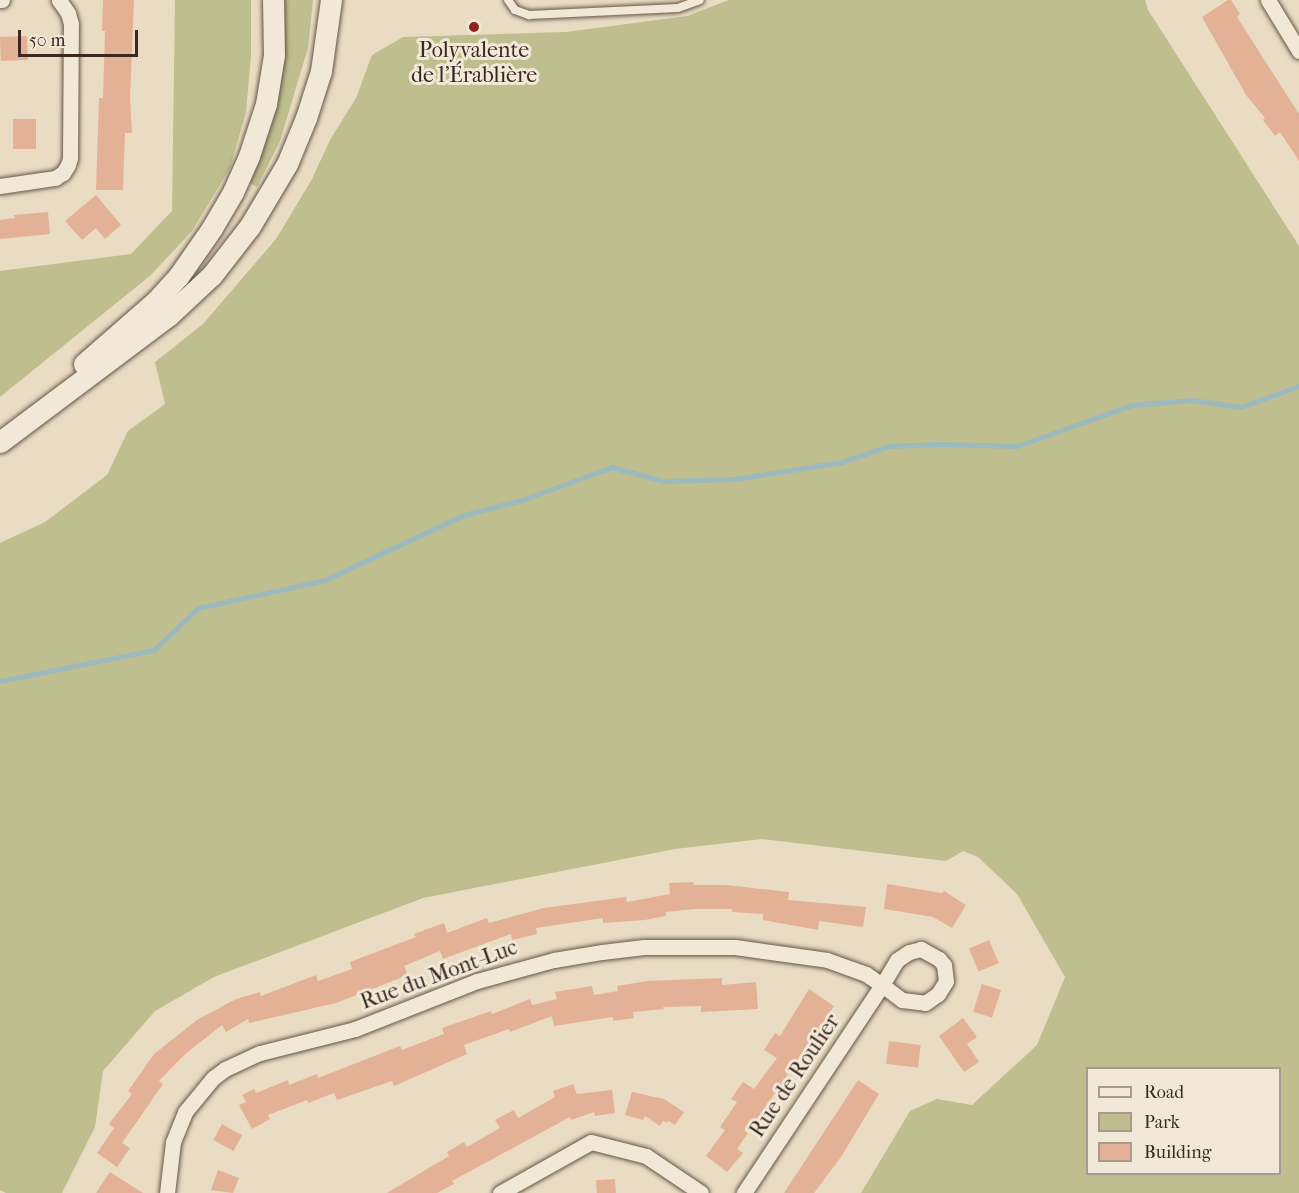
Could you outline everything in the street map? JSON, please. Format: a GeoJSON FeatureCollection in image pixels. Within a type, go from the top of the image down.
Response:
{"type":"FeatureCollection","features":[{"type":"Feature","properties":{"kind":"main road"},"geometry":{"type":"LineString","coordinates":[[0,436],[157,300],[177,277],[212,228],[241,175],[266,105],[274,55],[273,0]]}},
{"type":"Feature","properties":{"kind":"main road"},"geometry":{"type":"LineString","coordinates":[[0,442],[168,316],[212,275],[250,226],[279,181],[304,127],[321,71],[331,0]]}},
{"type":"Feature","properties":{"kind":"street"},"geometry":{"type":"LineString","coordinates":[[0,186],[55,178],[63,173],[68,165],[70,158],[70,24],[68,13],[59,0]]}},
{"type":"Feature","properties":{"kind":"street"},"geometry":{"type":"LineString","coordinates":[[1268,0],[1299,51]]}},
{"type":"Feature","properties":{"kind":"street","name":"Rue du Mont-Luc"},"geometry":{"type":"LineString","coordinates":[[167,1193],[173,1142],[185,1112],[213,1078],[235,1062],[260,1053],[337,1035],[477,981],[520,968],[564,958],[644,947],[735,947],[827,960],[866,974],[882,985]]}},
{"type":"Feature","properties":{"kind":"street","name":"Rue de Roulier"},"geometry":{"type":"LineString","coordinates":[[744,1193],[882,985]]}},
{"type":"Feature","properties":{"kind":"street"},"geometry":{"type":"LineString","coordinates":[[500,1193],[591,1142],[646,1156],[701,1193]]}},
{"type":"Feature","properties":{"kind":"lane"},"geometry":{"type":"LineString","coordinates":[[508,0],[515,10],[529,15],[678,8],[700,0]]}},
{"type":"Feature","properties":{"kind":"green space"},"geometry":{"type":"Polygon","coordinates":[[[175,0],[251,0],[251,56],[246,112],[230,168],[192,231],[151,275],[0,397],[0,271],[131,254],[172,211],[175,0]]]}},
{"type":"Feature","properties":{"kind":"green space"},"geometry":{"type":"Polygon","coordinates":[[[281,0],[313,0],[308,48],[280,141],[257,187],[250,183],[270,126],[278,86],[281,0]]]}},
{"type":"Feature","properties":{"kind":"green space"},"geometry":{"type":"Polygon","coordinates":[[[729,0],[1145,0],[1148,10],[1299,246],[1299,1193],[861,1193],[910,1111],[937,1099],[972,1105],[1037,1045],[1065,977],[1017,894],[978,857],[963,851],[946,861],[762,839],[675,849],[423,898],[214,977],[155,1011],[103,1071],[95,1127],[62,1193],[6,1193],[0,1190],[0,543],[45,522],[107,475],[128,431],[165,404],[155,362],[203,324],[276,239],[312,179],[330,140],[356,98],[372,55],[403,37],[566,32],[687,16],[729,0]]]}},
{"type":"Feature","properties":{"kind":"building"},"geometry":{"type":"Polygon","coordinates":[[[103,0],[134,0],[130,97],[132,133],[125,133],[123,190],[96,190],[99,98],[103,98],[105,31],[102,31],[103,0]]]}},
{"type":"Feature","properties":{"kind":"building"},"geometry":{"type":"Polygon","coordinates":[[[1231,0],[1240,14],[1237,17],[1299,114],[1299,161],[1280,132],[1275,136],[1263,120],[1265,118],[1246,95],[1202,17],[1231,0]]]}},
{"type":"Feature","properties":{"kind":"building"},"geometry":{"type":"Polygon","coordinates":[[[27,36],[28,60],[1,61],[0,37],[27,36]]]}},
{"type":"Feature","properties":{"kind":"building"},"geometry":{"type":"Polygon","coordinates":[[[13,119],[36,119],[36,149],[13,149],[13,119]]]}},
{"type":"Feature","properties":{"kind":"building"},"geometry":{"type":"Polygon","coordinates":[[[96,195],[121,225],[105,239],[96,228],[82,240],[65,221],[96,195]]]}},
{"type":"Feature","properties":{"kind":"building"},"geometry":{"type":"Polygon","coordinates":[[[48,212],[50,234],[0,239],[0,220],[15,218],[14,215],[48,212]]]}},
{"type":"Feature","properties":{"kind":"building"},"geometry":{"type":"Polygon","coordinates":[[[693,882],[694,885],[726,885],[789,892],[788,900],[866,907],[863,927],[819,921],[818,930],[763,920],[763,914],[732,912],[732,909],[694,909],[666,912],[666,916],[645,920],[603,923],[603,918],[536,928],[537,934],[512,940],[511,934],[443,959],[440,951],[404,966],[408,975],[336,1003],[249,1023],[248,1019],[226,1032],[222,1025],[184,1055],[159,1081],[163,1084],[122,1143],[130,1148],[117,1167],[97,1153],[114,1128],[109,1124],[132,1094],[128,1091],[154,1054],[197,1020],[236,999],[260,992],[261,996],[316,975],[318,981],[352,969],[350,962],[416,937],[414,934],[444,923],[447,933],[487,918],[489,923],[544,908],[626,897],[627,902],[670,894],[669,883],[693,882]]]}},
{"type":"Feature","properties":{"kind":"building"},"geometry":{"type":"Polygon","coordinates":[[[887,884],[942,893],[944,891],[966,905],[952,928],[933,917],[884,909],[887,884]]]}},
{"type":"Feature","properties":{"kind":"building"},"geometry":{"type":"Polygon","coordinates":[[[989,940],[999,963],[979,972],[969,949],[989,940]]]}},
{"type":"Feature","properties":{"kind":"building"},"geometry":{"type":"Polygon","coordinates":[[[722,978],[722,985],[756,982],[758,1009],[701,1012],[701,1006],[663,1007],[664,1009],[633,1012],[634,1018],[613,1021],[613,1017],[554,1026],[552,1016],[510,1032],[509,1029],[464,1045],[467,1054],[394,1086],[392,1081],[337,1100],[334,1093],[308,1103],[307,1100],[268,1115],[270,1119],[252,1129],[239,1105],[246,1102],[242,1095],[254,1089],[256,1093],[288,1080],[289,1085],[317,1074],[318,1078],[400,1046],[402,1050],[444,1034],[442,1028],[491,1011],[492,1014],[530,999],[532,1005],[557,999],[555,992],[592,986],[594,995],[618,991],[617,986],[647,981],[722,978]]]}},
{"type":"Feature","properties":{"kind":"building"},"geometry":{"type":"Polygon","coordinates":[[[982,984],[1001,990],[992,1018],[973,1012],[982,984]]]}},
{"type":"Feature","properties":{"kind":"building"},"geometry":{"type":"Polygon","coordinates":[[[809,989],[834,1006],[786,1077],[792,1081],[781,1098],[775,1093],[737,1149],[743,1153],[727,1172],[706,1156],[725,1130],[720,1127],[737,1102],[731,1099],[743,1082],[754,1089],[777,1058],[764,1050],[775,1033],[780,1036],[809,989]]]}},
{"type":"Feature","properties":{"kind":"building"},"geometry":{"type":"Polygon","coordinates":[[[963,1018],[977,1037],[967,1044],[979,1062],[964,1072],[939,1036],[963,1018]]]}},
{"type":"Feature","properties":{"kind":"building"},"geometry":{"type":"Polygon","coordinates":[[[889,1041],[921,1045],[918,1068],[886,1064],[889,1041]]]}},
{"type":"Feature","properties":{"kind":"building"},"geometry":{"type":"Polygon","coordinates":[[[858,1080],[879,1094],[841,1157],[814,1193],[784,1193],[858,1080]]]}},
{"type":"Feature","properties":{"kind":"building"},"geometry":{"type":"Polygon","coordinates":[[[573,1084],[577,1094],[612,1090],[615,1113],[595,1116],[594,1112],[571,1120],[570,1117],[452,1181],[454,1184],[437,1193],[387,1193],[449,1156],[447,1152],[464,1142],[467,1147],[500,1128],[495,1120],[514,1110],[518,1118],[555,1097],[553,1091],[573,1084]]]}},
{"type":"Feature","properties":{"kind":"building"},"geometry":{"type":"Polygon","coordinates":[[[632,1092],[664,1099],[684,1112],[675,1125],[663,1121],[660,1126],[645,1116],[643,1120],[625,1115],[632,1092]]]}},
{"type":"Feature","properties":{"kind":"building"},"geometry":{"type":"Polygon","coordinates":[[[222,1124],[242,1135],[233,1151],[213,1140],[222,1124]]]}},
{"type":"Feature","properties":{"kind":"building"},"geometry":{"type":"Polygon","coordinates":[[[218,1170],[239,1178],[233,1193],[211,1190],[218,1170]]]}},
{"type":"Feature","properties":{"kind":"building"},"geometry":{"type":"Polygon","coordinates":[[[110,1172],[143,1193],[96,1193],[110,1172]]]}},
{"type":"Feature","properties":{"kind":"building"},"geometry":{"type":"Polygon","coordinates":[[[615,1179],[616,1193],[597,1193],[596,1180],[615,1179]]]}},
{"type":"Feature","properties":{"kind":"waterway"},"geometry":{"type":"LineString","coordinates":[[0,681],[154,650],[198,608],[325,580],[464,515],[522,500],[612,467],[663,481],[735,479],[842,462],[889,446],[940,444],[1017,446],[1132,405],[1192,400],[1241,407],[1299,386]]}},
{"type":"Feature","properties":{"kind":"place","name":"Polyvalente de l'Érablière"},"geometry":{"type":"Point","coordinates":[474,27]}}]}
